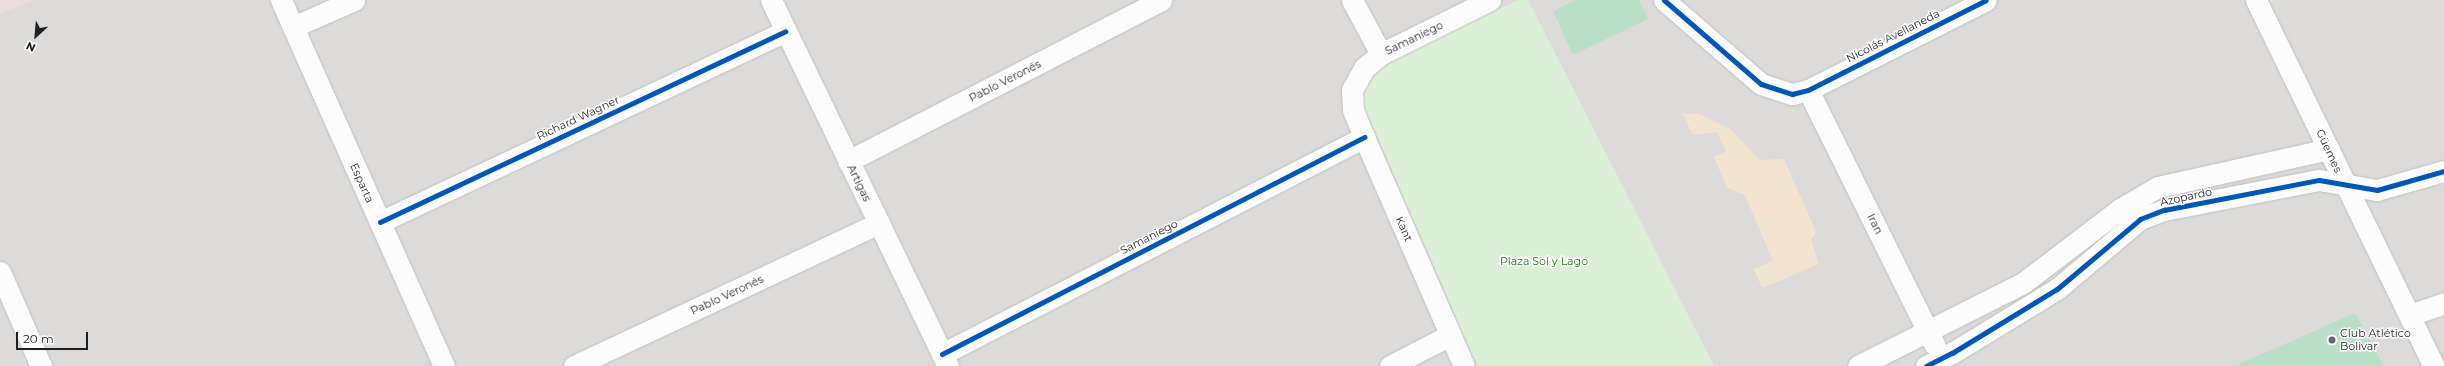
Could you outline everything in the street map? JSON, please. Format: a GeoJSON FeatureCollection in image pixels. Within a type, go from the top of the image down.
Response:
{"type":"FeatureCollection","features":[{"type":"Feature","properties":{"kind":"street","name":"Esparta"},"geometry":{"type":"LineString","coordinates":[[281,0],[444,366]]}},
{"type":"Feature","properties":{"kind":"street"},"geometry":{"type":"LineString","coordinates":[[293,27],[354,0]]}},
{"type":"Feature","properties":{"kind":"street","name":"Artigas"},"geometry":{"type":"LineString","coordinates":[[771,0],[945,360]]}},
{"type":"Feature","properties":{"kind":"street","name":"Pablo Veronés"},"geometry":{"type":"LineString","coordinates":[[848,161],[1161,0]]}},
{"type":"Feature","properties":{"kind":"street"},"geometry":{"type":"LineString","coordinates":[[1352,0],[1381,54]]}},
{"type":"Feature","properties":{"kind":"street","name":"Samaniego"},"geometry":{"type":"LineString","coordinates":[[1352,90],[1364,68],[1381,54],[1490,0]]}},
{"type":"Feature","properties":{"kind":"street","name":"Nicolás Avellaneda"},"geometry":{"type":"LineString","coordinates":[[1664,0],[1761,84],[1792,94],[1808,90],[1986,0]]}},
{"type":"Feature","properties":{"kind":"street","name":"Güemes"},"geometry":{"type":"LineString","coordinates":[[2256,0],[2434,366]]}},
{"type":"Feature","properties":{"kind":"street","name":"Richard Wagner"},"geometry":{"type":"LineString","coordinates":[[380,222],[786,31]]}},
{"type":"Feature","properties":{"kind":"street","name":"Kant"},"geometry":{"type":"LineString","coordinates":[[1352,90],[1353,110],[1364,138],[1464,366]]}},
{"type":"Feature","properties":{"kind":"street","name":"Iran"},"geometry":{"type":"LineString","coordinates":[[1808,90],[1929,332],[1934,362]]}},
{"type":"Feature","properties":{"kind":"street","name":"Samaniego"},"geometry":{"type":"LineString","coordinates":[[945,360],[1364,138]]}},
{"type":"Feature","properties":{"kind":"street","name":"Azopardo"},"geometry":{"type":"LineString","coordinates":[[1858,366],[1929,332],[2023,283],[2120,209],[2158,187],[2329,149]]}},
{"type":"Feature","properties":{"kind":"street","name":"Azopardo"},"geometry":{"type":"LineString","coordinates":[[1934,362],[2057,289],[2140,219],[2164,210],[2320,180],[2346,186],[2377,190],[2444,171]]}},
{"type":"Feature","properties":{"kind":"street","name":"Pablo Veronés"},"geometry":{"type":"LineString","coordinates":[[574,366],[879,223]]}},
{"type":"Feature","properties":{"kind":"street"},"geometry":{"type":"LineString","coordinates":[[0,272],[41,366]]}},
{"type":"Feature","properties":{"kind":"street"},"geometry":{"type":"LineString","coordinates":[[2410,315],[2444,303]]}},
{"type":"Feature","properties":{"kind":"street"},"geometry":{"type":"LineString","coordinates":[[1390,366],[1450,335]]}},
{"type":"Feature","properties":{"kind":"shaded area"},"geometry":{"type":"Polygon","coordinates":[[[0,0],[2444,0],[2444,366],[0,366],[0,0]]]}},
{"type":"Feature","properties":{"kind":"shaded area"},"geometry":{"type":"Polygon","coordinates":[[[0,0],[37,0],[0,13],[0,0]]]}},
{"type":"Feature","properties":{"kind":"sand"},"geometry":{"type":"Polygon","coordinates":[[[1682,113],[1700,114],[1730,129],[1760,160],[1784,159],[1816,232],[1811,240],[1819,264],[1762,288],[1754,269],[1773,261],[1745,195],[1727,188],[1714,157],[1726,151],[1717,132],[1693,135],[1682,113]]]}},
{"type":"Feature","properties":{"kind":"green space","name":"Plaza Sol y Lago"},"geometry":{"type":"Polygon","coordinates":[[[1518,0],[1528,0],[1714,366],[1477,366],[1362,102],[1363,91],[1381,64],[1518,0]]]}},
{"type":"Feature","properties":{"kind":"green space"},"geometry":{"type":"Polygon","coordinates":[[[1576,0],[1639,0],[1648,19],[1573,55],[1553,11],[1576,0]]]}},
{"type":"Feature","properties":{"kind":"green space","name":"Club Atlético Bolivar"},"geometry":{"type":"Polygon","coordinates":[[[2355,313],[2384,366],[2235,366],[2355,313]]]}},
{"type":"Feature","properties":{"kind":"cycle path"},"geometry":{"type":"LineString","coordinates":[[1664,0],[1761,84],[1792,94],[1808,90],[1986,0]]}},
{"type":"Feature","properties":{"kind":"cycle path"},"geometry":{"type":"LineString","coordinates":[[380,222],[785,31]]}},
{"type":"Feature","properties":{"kind":"cycle path"},"geometry":{"type":"LineString","coordinates":[[942,354],[1364,137]]}},
{"type":"Feature","properties":{"kind":"cycle path"},"geometry":{"type":"LineString","coordinates":[[1926,366],[1952,353],[2057,289],[2140,219],[2164,210],[2319,180],[2377,190],[2444,171]]}},
{"type":"Feature","properties":{"kind":"place","name":"Club Atlético Bolivar"},"geometry":{"type":"Point","coordinates":[2332,340]}}]}
